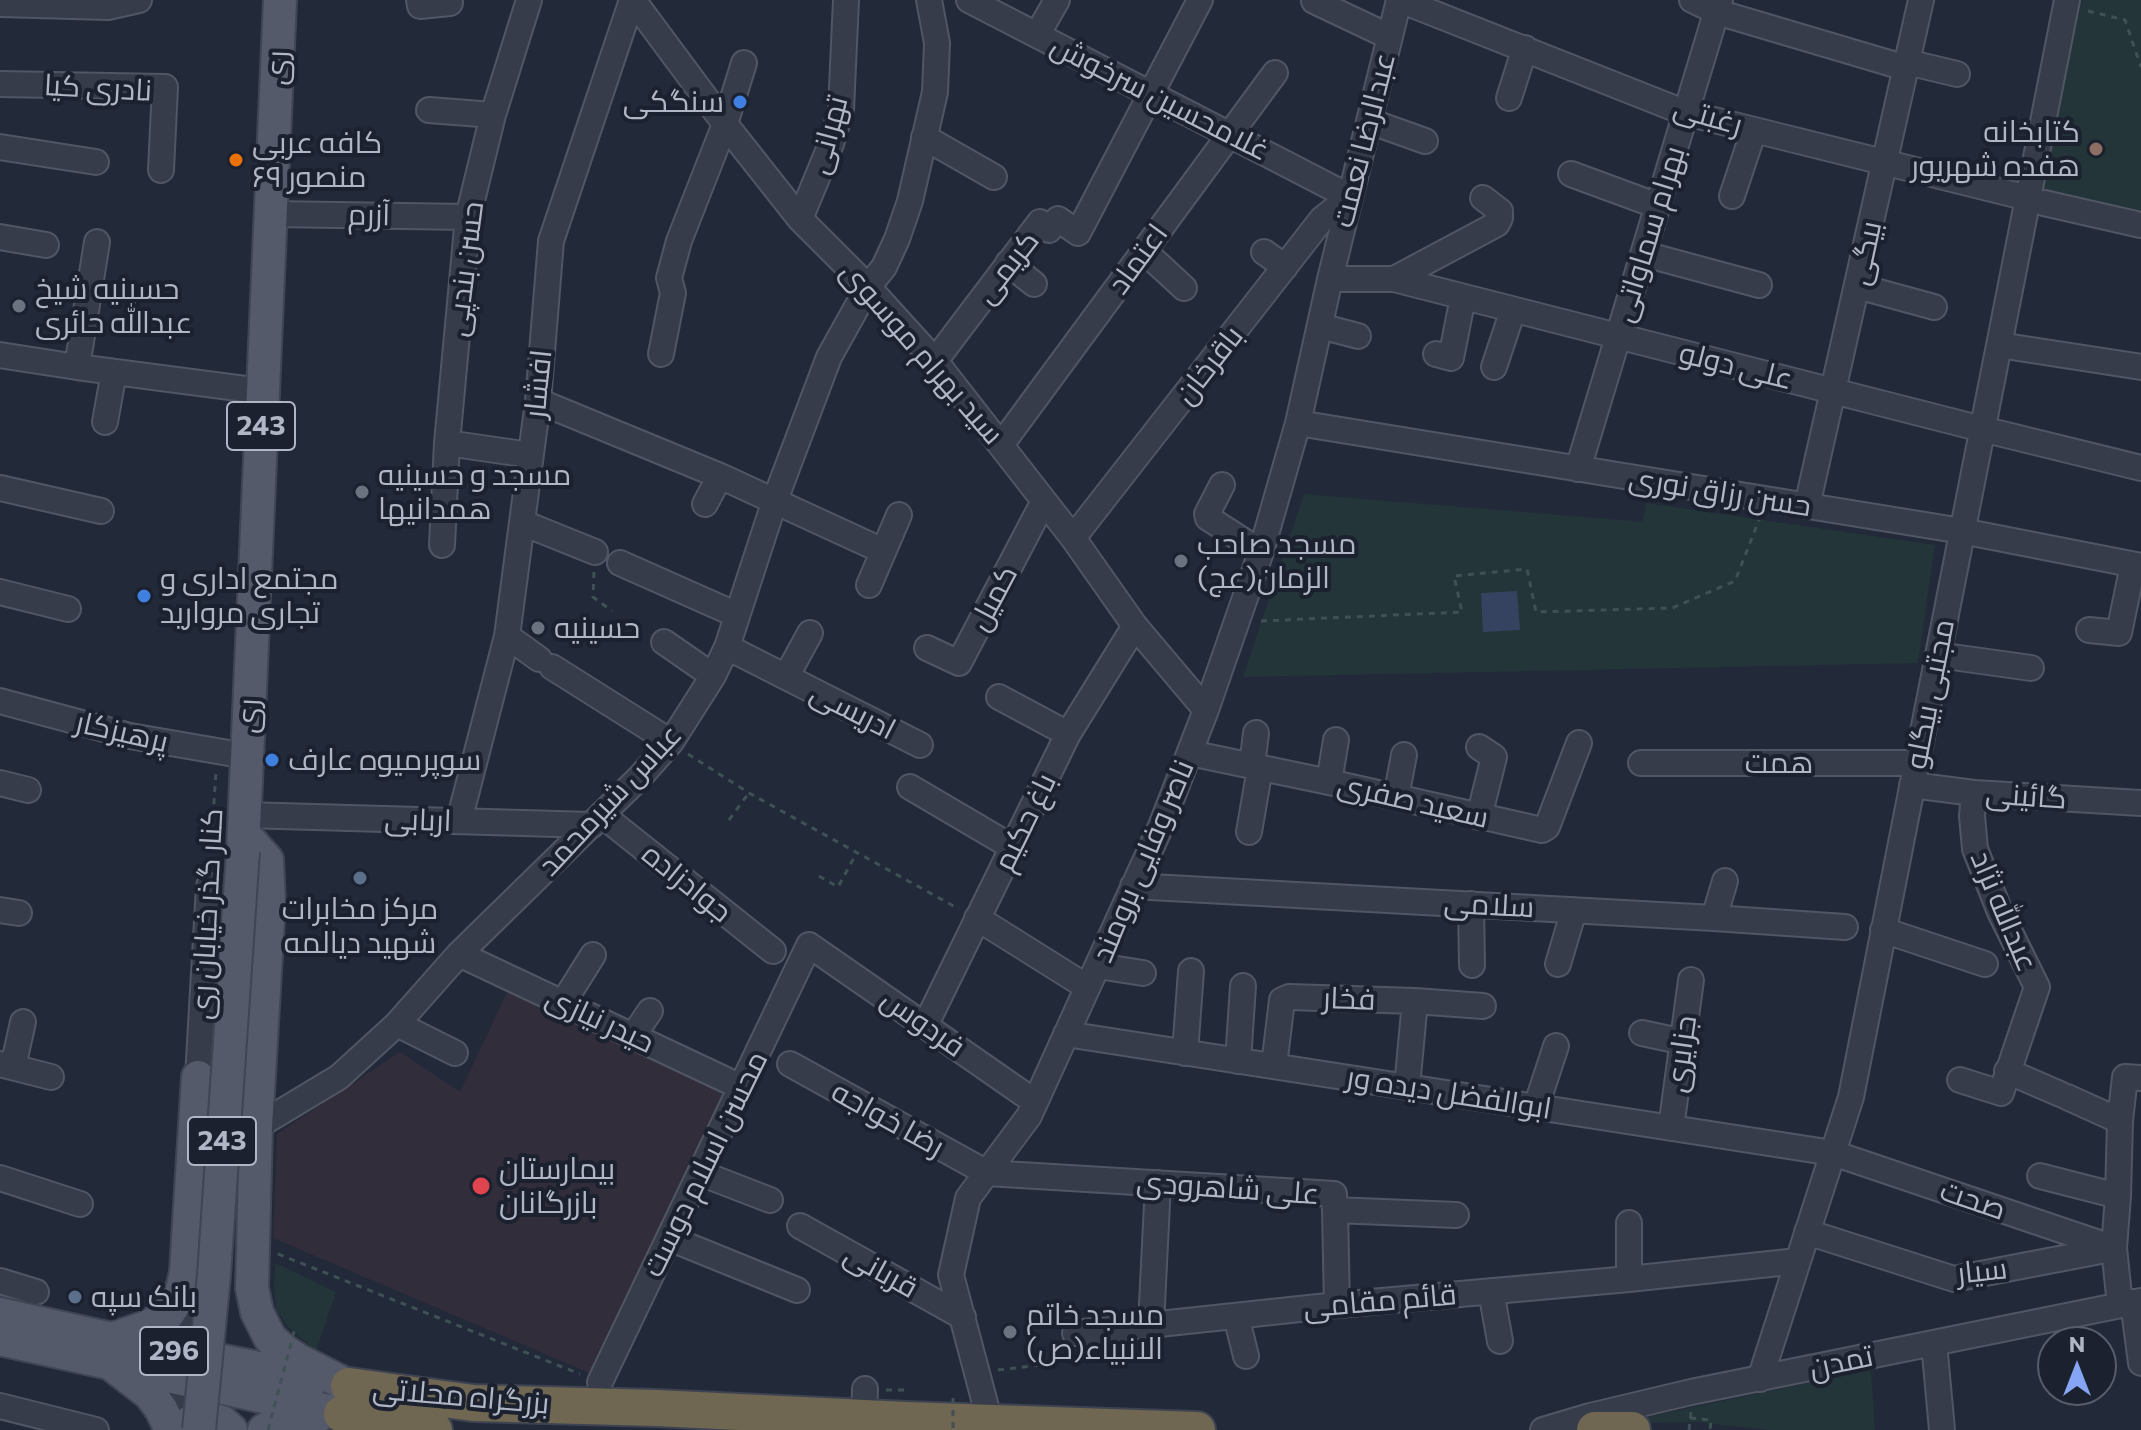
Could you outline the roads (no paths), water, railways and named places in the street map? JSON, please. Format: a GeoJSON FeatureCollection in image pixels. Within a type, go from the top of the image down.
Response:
{"type":"FeatureCollection","features":[{"type":"Feature","properties":{"kind":"highway","name":"بزرگراه محلاتی"},"geometry":{"type":"LineString","coordinates":[[346,1400],[473,1403],[647,1419],[864,1404],[990,1422],[1197,1430]]}},
{"type":"Feature","properties":{"kind":"highway","name":"بزرگراه محلاتی"},"geometry":{"type":"LineString","coordinates":[[346,1400],[434,1430]]}},
{"type":"Feature","properties":{"kind":"highway"},"geometry":{"type":"LineString","coordinates":[[1595,1430],[1632,1430]]}},
{"type":"Feature","properties":{"kind":"main road","name":"ری"},"geometry":{"type":"LineString","coordinates":[[199,1430],[214,1275],[244,833],[234,754],[271,214],[280,0]]}},
{"type":"Feature","properties":{"kind":"main road"},"geometry":{"type":"LineString","coordinates":[[244,833],[267,860],[269,903],[256,1127],[252,1288],[257,1312],[270,1338],[346,1400]]}},
{"type":"Feature","properties":{"kind":"main road"},"geometry":{"type":"LineString","coordinates":[[173,1430],[150,1394],[110,1350],[168,1314],[181,1294],[186,1272],[205,1078]]}},
{"type":"Feature","properties":{"kind":"main road","name":"296"},"geometry":{"type":"LineString","coordinates":[[0,1314],[110,1350],[346,1400]]}},
{"type":"Feature","properties":{"kind":"main road","name":"296"},"geometry":{"type":"LineString","coordinates":[[0,1339],[110,1350]]}},
{"type":"Feature","properties":{"kind":"main road"},"geometry":{"type":"LineString","coordinates":[[266,1430],[346,1400]]}},
{"type":"Feature","properties":{"kind":"main road"},"geometry":{"type":"LineString","coordinates":[[182,1430],[190,1422],[206,1418],[222,1422],[231,1430]]}},
{"type":"Feature","properties":{"kind":"street"},"geometry":{"type":"LineString","coordinates":[[0,4],[108,7],[139,0]]}},
{"type":"Feature","properties":{"kind":"street"},"geometry":{"type":"LineString","coordinates":[[173,1430],[234,754],[253,390],[265,0]]}},
{"type":"Feature","properties":{"kind":"street"},"geometry":{"type":"LineString","coordinates":[[419,0],[420,6],[450,3]]}},
{"type":"Feature","properties":{"kind":"street","name":"حسن بندپی"},"geometry":{"type":"LineString","coordinates":[[442,545],[447,443],[468,217],[493,115],[529,0]]}},
{"type":"Feature","properties":{"kind":"street","name":"سید بهرام موسوی"},"geometry":{"type":"LineString","coordinates":[[632,0],[800,219],[868,287],[935,361],[1073,538],[1135,626],[1206,710]]}},
{"type":"Feature","properties":{"kind":"street","name":"افشار"},"geometry":{"type":"LineString","coordinates":[[459,821],[507,636],[538,401],[551,241],[632,0]]}},
{"type":"Feature","properties":{"kind":"street","name":"تهرانی"},"geometry":{"type":"LineString","coordinates":[[800,219],[831,144],[841,110],[846,0]]}},
{"type":"Feature","properties":{"kind":"street","name":"عباس شیرمحمد"},"geometry":{"type":"LineString","coordinates":[[256,1127],[339,1077],[397,1024],[459,954],[640,777],[671,742],[713,676],[727,647],[775,500],[829,357],[868,287],[884,267],[910,201],[935,92],[937,43],[929,0]]}},
{"type":"Feature","properties":{"kind":"street","name":"غلامحسین سرخوش"},"geometry":{"type":"LineString","coordinates":[[969,0],[1350,197]]}},
{"type":"Feature","properties":{"kind":"street"},"geometry":{"type":"LineString","coordinates":[[1037,35],[1057,0]]}},
{"type":"Feature","properties":{"kind":"street"},"geometry":{"type":"LineString","coordinates":[[1152,94],[1200,0]]}},
{"type":"Feature","properties":{"kind":"street","name":"عبدالرضا نعمت"},"geometry":{"type":"LineString","coordinates":[[1330,279],[1400,0]]}},
{"type":"Feature","properties":{"kind":"street","name":"رغبتی"},"geometry":{"type":"LineString","coordinates":[[1400,0],[1686,113],[2141,225]]}},
{"type":"Feature","properties":{"kind":"street"},"geometry":{"type":"LineString","coordinates":[[1692,0],[1907,65],[1957,74]]}},
{"type":"Feature","properties":{"kind":"street","name":"بیگی"},"geometry":{"type":"LineString","coordinates":[[1807,506],[1921,0]]}},
{"type":"Feature","properties":{"kind":"street"},"geometry":{"type":"LineString","coordinates":[[1314,1],[1390,37]]}},
{"type":"Feature","properties":{"kind":"street","name":"مجتبی بیگلو"},"geometry":{"type":"LineString","coordinates":[[1760,1379],[1851,1097],[1999,345],[2036,200],[2066,3]]}},
{"type":"Feature","properties":{"kind":"street","name":"بهرام سماواتی"},"geometry":{"type":"LineString","coordinates":[[1578,469],[1718,6]]}},
{"type":"Feature","properties":{"kind":"street"},"geometry":{"type":"LineString","coordinates":[[1509,98],[1525,48]]}},
{"type":"Feature","properties":{"kind":"street"},"geometry":{"type":"LineString","coordinates":[[661,354],[673,293],[669,278],[679,241],[725,124],[744,63]]}},
{"type":"Feature","properties":{"kind":"street","name":"اعتماد"},"geometry":{"type":"LineString","coordinates":[[1001,445],[1275,73]]}},
{"type":"Feature","properties":{"kind":"street","name":"نادری کیا"},"geometry":{"type":"LineString","coordinates":[[0,84],[165,87],[161,170]]}},
{"type":"Feature","properties":{"kind":"street","name":"کریمی"},"geometry":{"type":"LineString","coordinates":[[935,361],[1008,263],[1032,217],[1049,230],[1058,219],[1078,233],[1152,94]]}},
{"type":"Feature","properties":{"kind":"street"},"geometry":{"type":"LineString","coordinates":[[429,110],[493,115]]}},
{"type":"Feature","properties":{"kind":"street"},"geometry":{"type":"LineString","coordinates":[[1369,121],[1425,141]]}},
{"type":"Feature","properties":{"kind":"street"},"geometry":{"type":"LineString","coordinates":[[1732,196],[1754,130]]}},
{"type":"Feature","properties":{"kind":"street"},"geometry":{"type":"LineString","coordinates":[[924,137],[994,177]]}},
{"type":"Feature","properties":{"kind":"street"},"geometry":{"type":"LineString","coordinates":[[0,147],[96,162]]}},
{"type":"Feature","properties":{"kind":"street"},"geometry":{"type":"LineString","coordinates":[[1571,174],[1658,206]]}},
{"type":"Feature","properties":{"kind":"street","name":"باقرخان"},"geometry":{"type":"LineString","coordinates":[[1073,538],[1322,219],[1350,197]]}},
{"type":"Feature","properties":{"kind":"street"},"geometry":{"type":"LineString","coordinates":[[1394,279],[1497,224],[1500,211],[1483,198]]}},
{"type":"Feature","properties":{"kind":"street","name":"آزرم"},"geometry":{"type":"LineString","coordinates":[[271,214],[468,217]]}},
{"type":"Feature","properties":{"kind":"street"},"geometry":{"type":"LineString","coordinates":[[0,237],[46,245]]}},
{"type":"Feature","properties":{"kind":"street"},"geometry":{"type":"LineString","coordinates":[[77,367],[97,242]]}},
{"type":"Feature","properties":{"kind":"street"},"geometry":{"type":"LineString","coordinates":[[1144,251],[1184,288]]}},
{"type":"Feature","properties":{"kind":"street"},"geometry":{"type":"LineString","coordinates":[[1264,252],[1285,267]]}},
{"type":"Feature","properties":{"kind":"street"},"geometry":{"type":"LineString","coordinates":[[1644,254],[1759,285]]}},
{"type":"Feature","properties":{"kind":"street"},"geometry":{"type":"LineString","coordinates":[[1008,263],[1034,284]]}},
{"type":"Feature","properties":{"kind":"street","name":"علی دولو"},"geometry":{"type":"LineString","coordinates":[[1330,279],[1394,279],[2141,468]]}},
{"type":"Feature","properties":{"kind":"street","name":"ناصر وفایی برومند"},"geometry":{"type":"LineString","coordinates":[[990,1422],[951,1275],[968,1198],[1029,1116],[1161,826],[1190,753],[1261,552],[1298,423],[1330,279]]}},
{"type":"Feature","properties":{"kind":"street"},"geometry":{"type":"LineString","coordinates":[[1857,286],[1934,307]]}},
{"type":"Feature","properties":{"kind":"street"},"geometry":{"type":"LineString","coordinates":[[1436,354],[1451,358],[1463,297]]}},
{"type":"Feature","properties":{"kind":"street"},"geometry":{"type":"LineString","coordinates":[[1494,367],[1513,310]]}},
{"type":"Feature","properties":{"kind":"street"},"geometry":{"type":"LineString","coordinates":[[1320,326],[1358,336]]}},
{"type":"Feature","properties":{"kind":"street"},"geometry":{"type":"LineString","coordinates":[[1999,345],[2141,367]]}},
{"type":"Feature","properties":{"kind":"street"},"geometry":{"type":"LineString","coordinates":[[0,355],[253,390]]}},
{"type":"Feature","properties":{"kind":"street"},"geometry":{"type":"LineString","coordinates":[[105,422],[114,372]]}},
{"type":"Feature","properties":{"kind":"street"},"geometry":{"type":"LineString","coordinates":[[538,401],[720,476],[883,551]]}},
{"type":"Feature","properties":{"kind":"street","name":"حسن رزاق نوری"},"geometry":{"type":"LineString","coordinates":[[1298,423],[1962,531],[2137,566]]}},
{"type":"Feature","properties":{"kind":"street"},"geometry":{"type":"LineString","coordinates":[[447,443],[530,455]]}},
{"type":"Feature","properties":{"kind":"street"},"geometry":{"type":"LineString","coordinates":[[705,504],[720,476]]}},
{"type":"Feature","properties":{"kind":"street"},"geometry":{"type":"LineString","coordinates":[[1222,485],[1207,514],[1208,518],[1261,552]]}},
{"type":"Feature","properties":{"kind":"street"},"geometry":{"type":"LineString","coordinates":[[0,488],[101,511]]}},
{"type":"Feature","properties":{"kind":"street","name":"کمیل"},"geometry":{"type":"LineString","coordinates":[[927,648],[959,663],[1044,501]]}},
{"type":"Feature","properties":{"kind":"street"},"geometry":{"type":"LineString","coordinates":[[869,585],[899,515]]}},
{"type":"Feature","properties":{"kind":"street"},"geometry":{"type":"LineString","coordinates":[[523,523],[595,552]]}},
{"type":"Feature","properties":{"kind":"street"},"geometry":{"type":"LineString","coordinates":[[620,563],[737,615]]}},
{"type":"Feature","properties":{"kind":"street"},"geometry":{"type":"LineString","coordinates":[[2089,630],[2119,633],[2137,566]]}},
{"type":"Feature","properties":{"kind":"street"},"geometry":{"type":"LineString","coordinates":[[0,592],[68,609]]}},
{"type":"Feature","properties":{"kind":"street","name":"باغ حکیم"},"geometry":{"type":"LineString","coordinates":[[926,1024],[1068,734],[1135,626]]}},
{"type":"Feature","properties":{"kind":"street","name":"ادریسی"},"geometry":{"type":"LineString","coordinates":[[786,677],[810,633]]}},
{"type":"Feature","properties":{"kind":"street"},"geometry":{"type":"LineString","coordinates":[[507,636],[671,742]]}},
{"type":"Feature","properties":{"kind":"street"},"geometry":{"type":"LineString","coordinates":[[664,642],[713,676]]}},
{"type":"Feature","properties":{"kind":"street","name":"ادریسی"},"geometry":{"type":"LineString","coordinates":[[727,647],[920,745]]}},
{"type":"Feature","properties":{"kind":"street"},"geometry":{"type":"LineString","coordinates":[[1938,655],[2031,668]]}},
{"type":"Feature","properties":{"kind":"street"},"geometry":{"type":"LineString","coordinates":[[999,697],[1068,734]]}},
{"type":"Feature","properties":{"kind":"street","name":"پرهیزکار"},"geometry":{"type":"LineString","coordinates":[[0,701],[130,736],[234,754]]}},
{"type":"Feature","properties":{"kind":"street"},"geometry":{"type":"LineString","coordinates":[[1249,832],[1256,733]]}},
{"type":"Feature","properties":{"kind":"street"},"geometry":{"type":"LineString","coordinates":[[1329,782],[1336,740]]}},
{"type":"Feature","properties":{"kind":"street","name":"سعید صفری"},"geometry":{"type":"LineString","coordinates":[[1190,753],[1542,830],[1547,827],[1579,743]]}},
{"type":"Feature","properties":{"kind":"street"},"geometry":{"type":"LineString","coordinates":[[1479,747],[1494,757],[1479,817]]}},
{"type":"Feature","properties":{"kind":"street"},"geometry":{"type":"LineString","coordinates":[[1396,797],[1404,755]]}},
{"type":"Feature","properties":{"kind":"street","name":"همت"},"geometry":{"type":"LineString","coordinates":[[1641,763],[1914,774]]}},
{"type":"Feature","properties":{"kind":"street","name":"گائینی"},"geometry":{"type":"LineString","coordinates":[[1914,774],[1974,793],[2141,803]]}},
{"type":"Feature","properties":{"kind":"street"},"geometry":{"type":"LineString","coordinates":[[0,783],[28,790]]}},
{"type":"Feature","properties":{"kind":"street"},"geometry":{"type":"LineString","coordinates":[[910,787],[1012,847]]}},
{"type":"Feature","properties":{"kind":"street","name":"عبدالله نژاد"},"geometry":{"type":"LineString","coordinates":[[1974,793],[1972,816],[1975,849],[2000,912],[2037,987],[2007,1071]]}},
{"type":"Feature","properties":{"kind":"street","name":"اربابی"},"geometry":{"type":"LineString","coordinates":[[244,833],[459,821],[597,820]]}},
{"type":"Feature","properties":{"kind":"street","name":"جوادزاده"},"geometry":{"type":"LineString","coordinates":[[597,820],[773,951]]}},
{"type":"Feature","properties":{"kind":"street"},"geometry":{"type":"LineString","coordinates":[[1714,918],[1725,881]]}},
{"type":"Feature","properties":{"kind":"street","name":"کنار گذر خیابان ری"},"geometry":{"type":"LineString","coordinates":[[205,1078],[209,886]]}},
{"type":"Feature","properties":{"kind":"street","name":"سلامی"},"geometry":{"type":"LineString","coordinates":[[1133,886],[1845,927]]}},
{"type":"Feature","properties":{"kind":"street"},"geometry":{"type":"LineString","coordinates":[[1471,904],[1472,965]]}},
{"type":"Feature","properties":{"kind":"street"},"geometry":{"type":"LineString","coordinates":[[1558,964],[1574,910]]}},
{"type":"Feature","properties":{"kind":"street"},"geometry":{"type":"LineString","coordinates":[[977,918],[1093,977],[1143,973]]}},
{"type":"Feature","properties":{"kind":"street"},"geometry":{"type":"LineString","coordinates":[[1883,930],[1985,964]]}},
{"type":"Feature","properties":{"kind":"street","name":"فردوس"},"geometry":{"type":"LineString","coordinates":[[809,945],[1035,1102]]}},
{"type":"Feature","properties":{"kind":"street","name":"محسن اسلام دوست"},"geometry":{"type":"LineString","coordinates":[[600,1382],[809,945]]}},
{"type":"Feature","properties":{"kind":"street","name":"حیدر نیازی"},"geometry":{"type":"LineString","coordinates":[[459,954],[741,1087]]}},
{"type":"Feature","properties":{"kind":"street"},"geometry":{"type":"LineString","coordinates":[[563,1003],[593,955]]}},
{"type":"Feature","properties":{"kind":"street"},"geometry":{"type":"LineString","coordinates":[[1185,1053],[1191,971]]}},
{"type":"Feature","properties":{"kind":"street","name":"جزایری"},"geometry":{"type":"LineString","coordinates":[[1671,1128],[1691,980]]}},
{"type":"Feature","properties":{"kind":"street"},"geometry":{"type":"LineString","coordinates":[[1238,1061],[1243,986]]}},
{"type":"Feature","properties":{"kind":"street","name":"فخار"},"geometry":{"type":"LineString","coordinates":[[1274,1066],[1282,1000],[1289,997],[1483,1006]]}},
{"type":"Feature","properties":{"kind":"street"},"geometry":{"type":"LineString","coordinates":[[1407,1087],[1415,1001]]}},
{"type":"Feature","properties":{"kind":"street"},"geometry":{"type":"LineString","coordinates":[[633,1036],[650,1011]]}},
{"type":"Feature","properties":{"kind":"street"},"geometry":{"type":"LineString","coordinates":[[23,1022],[6,1066],[51,1077]]}},
{"type":"Feature","properties":{"kind":"street"},"geometry":{"type":"LineString","coordinates":[[397,1024],[455,1053]]}},
{"type":"Feature","properties":{"kind":"street"},"geometry":{"type":"LineString","coordinates":[[1642,1033],[1684,1042]]}},
{"type":"Feature","properties":{"kind":"street","name":"ابوالفضل دیده ور"},"geometry":{"type":"LineString","coordinates":[[1066,1034],[1833,1153]]}},
{"type":"Feature","properties":{"kind":"street"},"geometry":{"type":"LineString","coordinates":[[1536,1107],[1556,1046]]}},
{"type":"Feature","properties":{"kind":"street","name":"رضا خواجه"},"geometry":{"type":"LineString","coordinates":[[790,1064],[987,1173]]}},
{"type":"Feature","properties":{"kind":"street"},"geometry":{"type":"LineString","coordinates":[[1960,1080],[2001,1093],[2007,1071],[2120,1121]]}},
{"type":"Feature","properties":{"kind":"street"},"geometry":{"type":"LineString","coordinates":[[2141,1078],[2125,1077],[2114,1248],[2131,1303],[2141,1363]]}},
{"type":"Feature","properties":{"kind":"street"},"geometry":{"type":"LineString","coordinates":[[205,1078],[259,1082]]}},
{"type":"Feature","properties":{"kind":"street","name":"صحت"},"geometry":{"type":"LineString","coordinates":[[1833,1153],[2114,1248]]}},
{"type":"Feature","properties":{"kind":"street"},"geometry":{"type":"LineString","coordinates":[[700,1173],[770,1200]]}},
{"type":"Feature","properties":{"kind":"street","name":"علی شاهرودی"},"geometry":{"type":"LineString","coordinates":[[987,1173],[1334,1194],[1335,1210],[1456,1215]]}},
{"type":"Feature","properties":{"kind":"street"},"geometry":{"type":"LineString","coordinates":[[2040,1176],[2118,1196]]}},
{"type":"Feature","properties":{"kind":"street"},"geometry":{"type":"LineString","coordinates":[[1151,1325],[1158,1183]]}},
{"type":"Feature","properties":{"kind":"street"},"geometry":{"type":"LineString","coordinates":[[2,1186],[80,1204]]}},
{"type":"Feature","properties":{"kind":"street"},"geometry":{"type":"LineString","coordinates":[[1335,1210],[1337,1305]]}},
{"type":"Feature","properties":{"kind":"street"},"geometry":{"type":"LineString","coordinates":[[1629,1223],[1629,1279]]}},
{"type":"Feature","properties":{"kind":"street","name":"قربانی"},"geometry":{"type":"LineString","coordinates":[[800,1226],[963,1317]]}},
{"type":"Feature","properties":{"kind":"street","name":"سیار"},"geometry":{"type":"LineString","coordinates":[[1807,1232],[1954,1279],[2114,1248]]}},
{"type":"Feature","properties":{"kind":"street"},"geometry":{"type":"LineString","coordinates":[[669,1238],[797,1290]]}},
{"type":"Feature","properties":{"kind":"street","name":"قائم مقامی"},"geometry":{"type":"LineString","coordinates":[[1075,1333],[1798,1261]]}},
{"type":"Feature","properties":{"kind":"street"},"geometry":{"type":"LineString","coordinates":[[0,1281],[36,1292]]}},
{"type":"Feature","properties":{"kind":"street"},"geometry":{"type":"LineString","coordinates":[[1491,1291],[1500,1341]]}},
{"type":"Feature","properties":{"kind":"street","name":"تمدن"},"geometry":{"type":"LineString","coordinates":[[1543,1430],[1691,1392],[2131,1303]]}},
{"type":"Feature","properties":{"kind":"street"},"geometry":{"type":"LineString","coordinates":[[1236,1316],[1246,1356]]}},
{"type":"Feature","properties":{"kind":"street"},"geometry":{"type":"LineString","coordinates":[[1934,1343],[1942,1430]]}},
{"type":"Feature","properties":{"kind":"street"},"geometry":{"type":"LineString","coordinates":[[0,1406],[31,1422],[96,1430]]}},
{"type":"Feature","properties":{"kind":"water"},"geometry":{"type":"Polygon","coordinates":[[[1517,591],[1520,630],[1483,632],[1481,593],[1517,591]]]}},
{"type":"Feature","properties":{"kind":"place","name":"سنگکی"},"geometry":{"type":"Point","coordinates":[740,102]}},
{"type":"Feature","properties":{"kind":"place","name":"کتابخانه هفده شهریور"},"geometry":{"type":"Point","coordinates":[2096,149]}},
{"type":"Feature","properties":{"kind":"place","name":"کافه عربی منصور ۶۹"},"geometry":{"type":"Point","coordinates":[236,160]}},
{"type":"Feature","properties":{"kind":"place","name":"حسینیه شیخ عبدالله حائری"},"geometry":{"type":"Point","coordinates":[19,306]}},
{"type":"Feature","properties":{"kind":"place","name":"مسجد و حسینیه همدانیها"},"geometry":{"type":"Point","coordinates":[362,492]}},
{"type":"Feature","properties":{"kind":"place","name":"مسجد صاحب الزمان(عج)"},"geometry":{"type":"Point","coordinates":[1181,561]}},
{"type":"Feature","properties":{"kind":"place","name":"مجتمع اداری و تجاری مروارید"},"geometry":{"type":"Point","coordinates":[144,596]}},
{"type":"Feature","properties":{"kind":"place","name":"حسینیه"},"geometry":{"type":"Point","coordinates":[538,628]}},
{"type":"Feature","properties":{"kind":"place","name":"سوپرمیوه عارف"},"geometry":{"type":"Point","coordinates":[272,760]}},
{"type":"Feature","properties":{"kind":"place","name":"مرکز مخابرات شهید دیالمه"},"geometry":{"type":"Point","coordinates":[360,878]}},
{"type":"Feature","properties":{"kind":"place","name":"بیمارستان بازرگانان"},"geometry":{"type":"Point","coordinates":[481,1186]}},
{"type":"Feature","properties":{"kind":"place","name":"بانک سپه"},"geometry":{"type":"Point","coordinates":[75,1297]}},
{"type":"Feature","properties":{"kind":"place","name":"مسجد خاتم الانبیاء(ص)"},"geometry":{"type":"Point","coordinates":[1010,1332]}}]}
